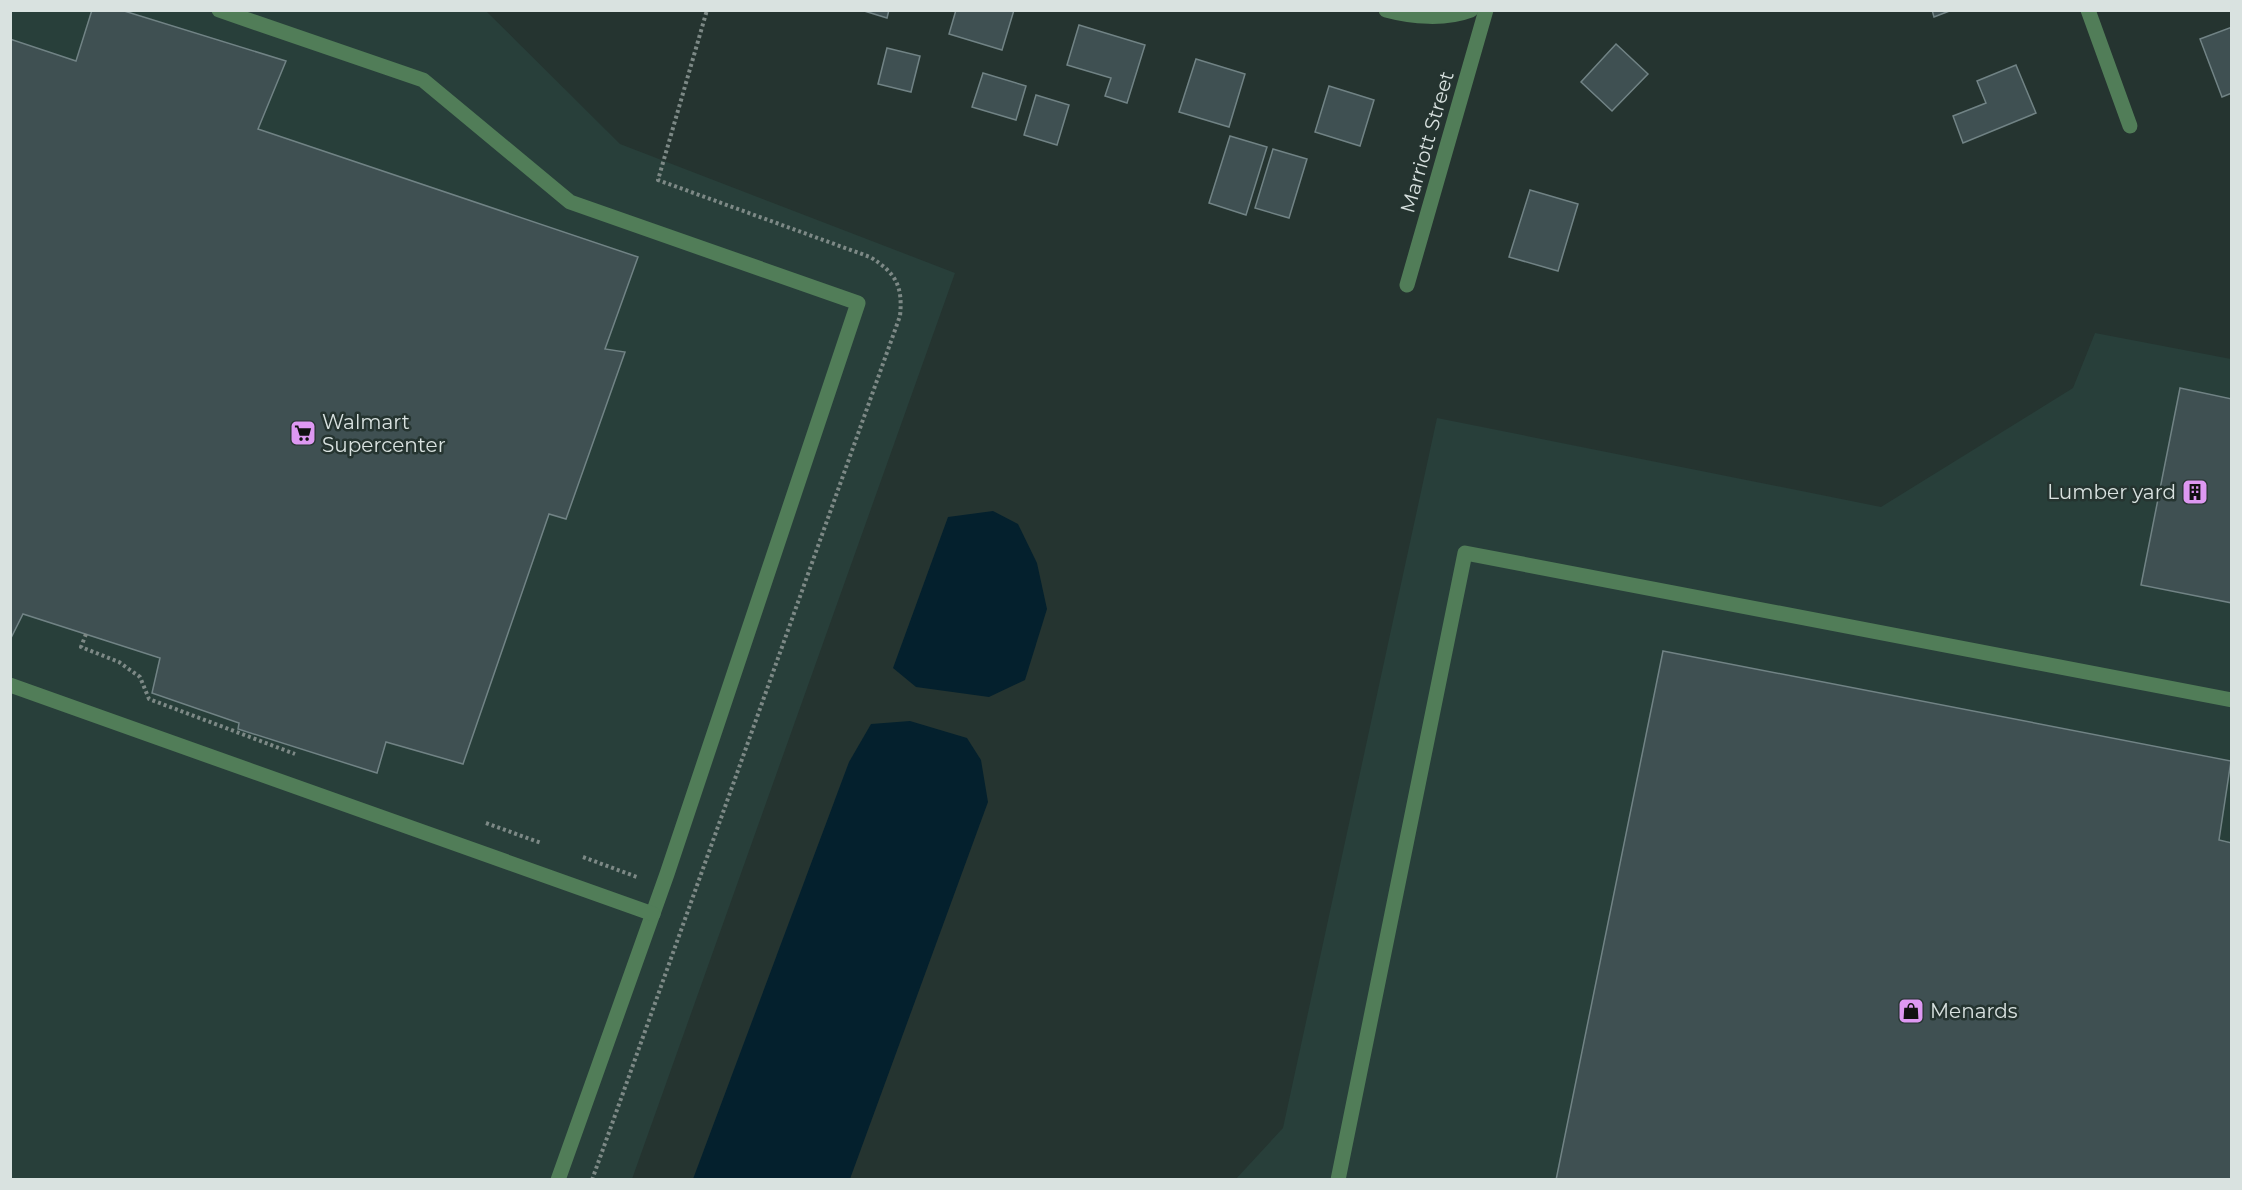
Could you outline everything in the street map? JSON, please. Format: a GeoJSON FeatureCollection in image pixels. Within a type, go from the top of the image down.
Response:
{"type":"FeatureCollection","features":[{"type":"Feature","properties":{"kind":"street"},"geometry":{"type":"LineString","coordinates":[[219,10],[423,80],[570,202],[858,303],[653,914],[558,1179]]}},
{"type":"Feature","properties":{"kind":"street"},"geometry":{"type":"LineString","coordinates":[[1386,10],[1431,16],[1460,14],[1471,10]]}},
{"type":"Feature","properties":{"kind":"street","name":"Marriott Street"},"geometry":{"type":"LineString","coordinates":[[1407,285],[1486,10]]}},
{"type":"Feature","properties":{"kind":"street"},"geometry":{"type":"LineString","coordinates":[[2088,10],[2130,126]]}},
{"type":"Feature","properties":{"kind":"street"},"geometry":{"type":"LineString","coordinates":[[1338,1179],[1465,553],[2232,700]]}},
{"type":"Feature","properties":{"kind":"street"},"geometry":{"type":"LineString","coordinates":[[10,685],[653,914]]}},
{"type":"Feature","properties":{"kind":"path"},"geometry":{"type":"LineString","coordinates":[[86,634],[81,647],[119,662],[140,677],[149,699],[295,754]]}},
{"type":"Feature","properties":{"kind":"path"},"geometry":{"type":"LineString","coordinates":[[486,823],[541,843]]}},
{"type":"Feature","properties":{"kind":"path"},"geometry":{"type":"LineString","coordinates":[[583,856],[637,877]]}},
{"type":"Feature","properties":{"kind":"shaded area"},"geometry":{"type":"Polygon","coordinates":[[[10,11],[486,11],[620,144],[955,273],[632,1179],[11,1179],[10,11]]]}},
{"type":"Feature","properties":{"kind":"shaded area"},"geometry":{"type":"Polygon","coordinates":[[[2095,333],[2231,359],[2231,1179],[1235,1180],[1283,1128],[1437,418],[1881,507],[2073,388],[2095,333]]]}},
{"type":"Feature","properties":{"kind":"shaded area"},"geometry":{"type":"Polygon","coordinates":[[[993,511],[1018,524],[1037,563],[1047,609],[1025,680],[989,697],[916,687],[893,668],[948,517],[993,511]]]}},
{"type":"Feature","properties":{"kind":"shaded area"},"geometry":{"type":"Polygon","coordinates":[[[910,721],[967,738],[981,760],[988,802],[850,1179],[693,1179],[849,762],[871,724],[910,721]]]}},
{"type":"Feature","properties":{"kind":"building","name":"Walmart Supercenter"},"geometry":{"type":"Polygon","coordinates":[[[92,10],[121,10],[286,61],[258,129],[638,257],[605,349],[625,352],[566,519],[549,514],[463,764],[386,742],[377,773],[238,729],[239,723],[152,693],[160,658],[23,614],[10,640],[10,39],[76,61],[92,10]]]}},
{"type":"Feature","properties":{"kind":"building"},"geometry":{"type":"Polygon","coordinates":[[[861,10],[889,10],[887,18],[861,10]]]}},
{"type":"Feature","properties":{"kind":"building"},"geometry":{"type":"Polygon","coordinates":[[[956,10],[1014,10],[1002,50],[949,34],[956,10]]]}},
{"type":"Feature","properties":{"kind":"building"},"geometry":{"type":"Polygon","coordinates":[[[1932,10],[1952,10],[1934,17],[1932,10]]]}},
{"type":"Feature","properties":{"kind":"building"},"geometry":{"type":"Polygon","coordinates":[[[1079,25],[1145,45],[1127,103],[1105,96],[1111,78],[1067,65],[1079,25]]]}},
{"type":"Feature","properties":{"kind":"building"},"geometry":{"type":"Polygon","coordinates":[[[2232,27],[2232,93],[2222,97],[2200,39],[2232,27]]]}},
{"type":"Feature","properties":{"kind":"building"},"geometry":{"type":"Polygon","coordinates":[[[1616,44],[1648,74],[1612,111],[1581,82],[1616,44]]]}},
{"type":"Feature","properties":{"kind":"building"},"geometry":{"type":"Polygon","coordinates":[[[887,48],[920,56],[911,92],[878,84],[887,48]]]}},
{"type":"Feature","properties":{"kind":"building"},"geometry":{"type":"Polygon","coordinates":[[[1196,59],[1245,74],[1229,127],[1179,112],[1196,59]]]}},
{"type":"Feature","properties":{"kind":"building"},"geometry":{"type":"Polygon","coordinates":[[[2016,65],[2036,113],[1963,143],[1953,116],[1986,103],[1977,81],[2016,65]]]}},
{"type":"Feature","properties":{"kind":"building"},"geometry":{"type":"Polygon","coordinates":[[[983,73],[1026,86],[1016,120],[972,107],[983,73]]]}},
{"type":"Feature","properties":{"kind":"building"},"geometry":{"type":"Polygon","coordinates":[[[1329,86],[1374,100],[1360,146],[1315,132],[1329,86]]]}},
{"type":"Feature","properties":{"kind":"building"},"geometry":{"type":"Polygon","coordinates":[[[1036,95],[1069,105],[1057,145],[1024,135],[1036,95]]]}},
{"type":"Feature","properties":{"kind":"building"},"geometry":{"type":"Polygon","coordinates":[[[1230,136],[1267,147],[1246,215],[1209,203],[1230,136]]]}},
{"type":"Feature","properties":{"kind":"building"},"geometry":{"type":"Polygon","coordinates":[[[1273,149],[1307,159],[1289,218],[1255,208],[1273,149]]]}},
{"type":"Feature","properties":{"kind":"building"},"geometry":{"type":"Polygon","coordinates":[[[1530,190],[1578,204],[1558,271],[1509,257],[1530,190]]]}},
{"type":"Feature","properties":{"kind":"building","name":"Lumber yard"},"geometry":{"type":"Polygon","coordinates":[[[2180,388],[2232,399],[2232,603],[2141,585],[2180,388]]]}},
{"type":"Feature","properties":{"kind":"building","name":"Menards"},"geometry":{"type":"Polygon","coordinates":[[[1663,651],[2231,761],[2219,840],[2232,843],[2232,1180],[1556,1180],[1663,651]]]}},
{"type":"Feature","properties":{"kind":"place","name":"Walmart Supercenter"},"geometry":{"type":"Point","coordinates":[303,433]}},
{"type":"Feature","properties":{"kind":"place","name":"Lumber yard"},"geometry":{"type":"Point","coordinates":[2195,492]}},
{"type":"Feature","properties":{"kind":"place","name":"Menards"},"geometry":{"type":"Point","coordinates":[1911,1011]}}]}
